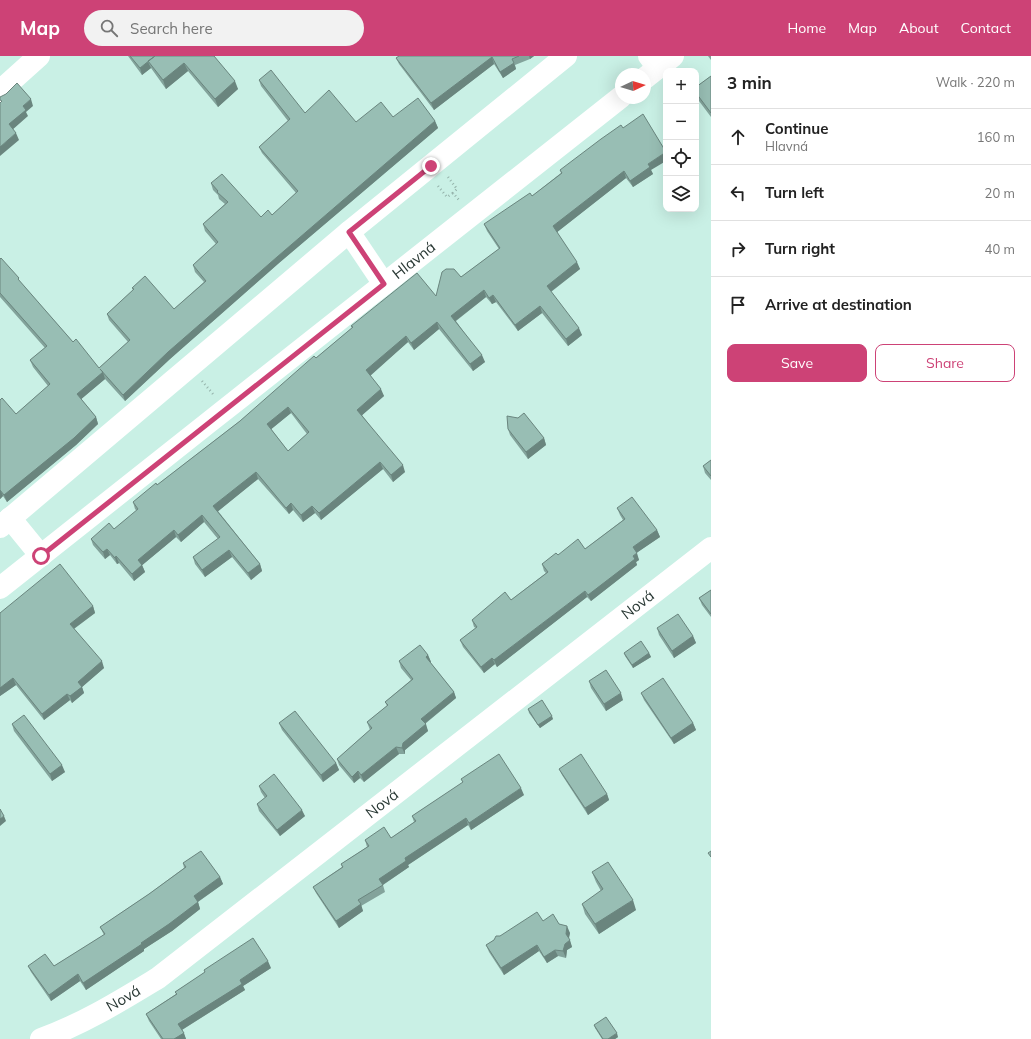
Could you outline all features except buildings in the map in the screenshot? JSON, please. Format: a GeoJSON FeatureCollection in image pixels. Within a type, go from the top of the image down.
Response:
{"type":"FeatureCollection","features":[{"type":"Feature","properties":{"kind":"street"},"geometry":{"type":"LineString","coordinates":[[0,91],[39,56]]}},
{"type":"Feature","properties":{"kind":"street"},"geometry":{"type":"LineString","coordinates":[[41,556],[5,523],[349,232],[566,56]]}},
{"type":"Feature","properties":{"kind":"street","name":"Hlavná"},"geometry":{"type":"LineString","coordinates":[[0,588],[615,102]]}},
{"type":"Feature","properties":{"kind":"street"},"geometry":{"type":"LineString","coordinates":[[349,232],[384,284]]}},
{"type":"Feature","properties":{"kind":"street","name":"Nová"},"geometry":{"type":"LineString","coordinates":[[41,1039],[63,1031],[98,1014],[158,978],[711,548]]}},
{"type":"Feature","properties":{"kind":"path"},"geometry":{"type":"LineString","coordinates":[[448,177],[457,189],[452,193],[447,197],[438,185],[448,177]]}},
{"type":"Feature","properties":{"kind":"path"},"geometry":{"type":"LineString","coordinates":[[452,193],[460,201]]}},
{"type":"Feature","properties":{"kind":"route"},"geometry":{"type":"LineString","coordinates":[[41,556],[208,422],[384,284],[349,232],[431,166]]}}]}
